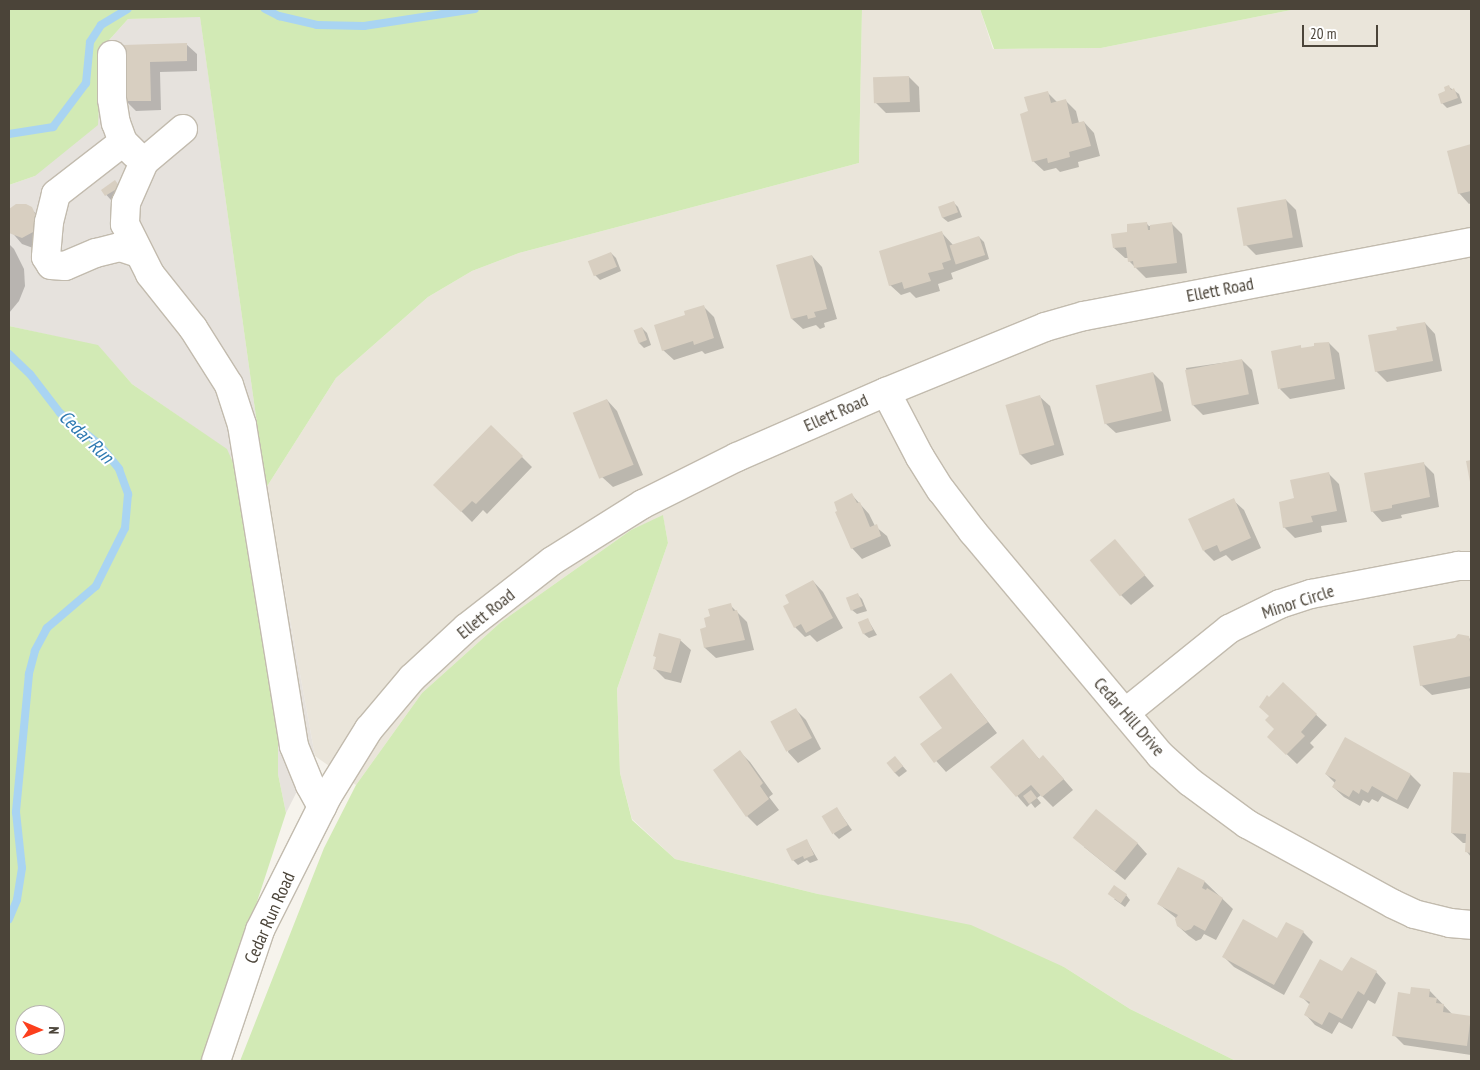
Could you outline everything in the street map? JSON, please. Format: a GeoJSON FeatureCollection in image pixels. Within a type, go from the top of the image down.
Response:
{"type":"FeatureCollection","features":[{"type":"Feature","properties":{"kind":"street"},"geometry":{"type":"LineString","coordinates":[[112,55],[112,100],[116,123],[123,142],[144,162]]}},
{"type":"Feature","properties":{"kind":"street"},"geometry":{"type":"LineString","coordinates":[[183,129],[144,162],[126,203],[125,224],[150,274],[193,328],[229,386],[242,426],[294,746],[310,785],[322,807]]}},
{"type":"Feature","properties":{"kind":"street"},"geometry":{"type":"LineString","coordinates":[[123,142],[56,194],[49,222],[46,257],[51,264],[64,266],[96,253],[120,247],[138,253]]}},
{"type":"Feature","properties":{"kind":"street","name":"Ellett Road"},"geometry":{"type":"LineString","coordinates":[[322,807],[344,766],[369,729],[412,678],[466,628],[552,561],[670,490],[737,457],[1015,337],[1084,316],[1471,242]]}},
{"type":"Feature","properties":{"kind":"street","name":"Cedar Hill Drive"},"geometry":{"type":"LineString","coordinates":[[886,392],[920,457],[941,490],[973,532],[1160,755],[1190,782],[1247,824],[1400,908],[1441,920],[1471,925]]}},
{"type":"Feature","properties":{"kind":"street","name":"Minor Circle"},"geometry":{"type":"LineString","coordinates":[[1125,713],[1229,630],[1280,604],[1311,594],[1458,566],[1471,566]]}},
{"type":"Feature","properties":{"kind":"street","name":"Cedar Run Road"},"geometry":{"type":"LineString","coordinates":[[216,1061],[260,930],[322,807]]}},
{"type":"Feature","properties":{"kind":"shaded area"},"geometry":{"type":"Polygon","coordinates":[[[862,9],[980,9],[993,49],[1101,48],[1296,9],[1471,9],[1471,1061],[1236,1061],[1130,1009],[1064,967],[818,894],[675,859],[632,819],[620,773],[617,689],[668,543],[663,516],[631,530],[501,622],[422,693],[356,785],[315,756],[266,488],[336,378],[428,297],[472,271],[519,253],[859,163],[862,9]]]}},
{"type":"Feature","properties":{"kind":"shaded area"},"geometry":{"type":"Polygon","coordinates":[[[200,16],[266,488],[315,756],[286,813],[278,774],[278,732],[226,449],[132,384],[98,346],[9,326],[9,185],[35,176],[102,48],[128,19],[200,16]]]}},
{"type":"Feature","properties":{"kind":"green space"},"geometry":{"type":"Polygon","coordinates":[[[9,9],[862,9],[859,163],[519,253],[472,271],[428,297],[336,378],[266,488],[200,17],[128,19],[102,48],[98,125],[35,176],[9,185],[9,9]]]}},
{"type":"Feature","properties":{"kind":"green space"},"geometry":{"type":"Polygon","coordinates":[[[980,9],[1296,9],[1101,48],[994,49],[980,9]]]}},
{"type":"Feature","properties":{"kind":"green space"},"geometry":{"type":"Polygon","coordinates":[[[9,326],[98,345],[132,384],[227,449],[239,476],[278,732],[278,774],[286,813],[205,1061],[9,1061],[9,326]]]}},
{"type":"Feature","properties":{"kind":"green space"},"geometry":{"type":"Polygon","coordinates":[[[663,515],[668,543],[617,689],[620,773],[632,820],[675,859],[818,894],[971,925],[1064,967],[1130,1009],[1236,1061],[240,1061],[324,848],[356,785],[422,693],[501,622],[631,530],[663,515]]]}},
{"type":"Feature","properties":{"kind":"building"},"geometry":{"type":"Polygon","coordinates":[[[187,43],[187,61],[150,62],[151,101],[124,101],[123,45],[187,43]]]}},
{"type":"Feature","properties":{"kind":"building"},"geometry":{"type":"Polygon","coordinates":[[[909,76],[910,102],[874,103],[873,77],[909,76]]]}},
{"type":"Feature","properties":{"kind":"building"},"geometry":{"type":"Polygon","coordinates":[[[1449,85],[1451,90],[1454,88],[1458,98],[1441,104],[1438,94],[1445,91],[1444,87],[1449,85]]]}},
{"type":"Feature","properties":{"kind":"building"},"geometry":{"type":"Polygon","coordinates":[[[1048,91],[1051,103],[1066,99],[1072,124],[1084,121],[1091,146],[1069,152],[1070,157],[1048,163],[1047,158],[1032,162],[1020,114],[1028,111],[1024,97],[1048,91]]]}},
{"type":"Feature","properties":{"kind":"building"},"geometry":{"type":"Polygon","coordinates":[[[1471,144],[1471,191],[1458,194],[1447,151],[1471,144]]]}},
{"type":"Feature","properties":{"kind":"building"},"geometry":{"type":"Polygon","coordinates":[[[115,180],[120,187],[105,196],[101,190],[115,180]]]}},
{"type":"Feature","properties":{"kind":"building"},"geometry":{"type":"Polygon","coordinates":[[[1286,199],[1293,237],[1244,246],[1237,208],[1286,199]]]}},
{"type":"Feature","properties":{"kind":"building"},"geometry":{"type":"Polygon","coordinates":[[[954,201],[958,212],[942,218],[938,207],[954,201]]]}},
{"type":"Feature","properties":{"kind":"building"},"geometry":{"type":"Polygon","coordinates":[[[16,204],[26,204],[32,207],[38,220],[35,231],[22,238],[9,233],[9,209],[16,204]]]}},
{"type":"Feature","properties":{"kind":"building"},"geometry":{"type":"Polygon","coordinates":[[[1147,222],[1148,230],[1150,230],[1150,225],[1172,222],[1177,263],[1134,268],[1133,261],[1128,262],[1126,247],[1113,248],[1111,234],[1127,232],[1127,224],[1147,222]]]}},
{"type":"Feature","properties":{"kind":"building"},"geometry":{"type":"Polygon","coordinates":[[[942,231],[951,260],[942,263],[944,269],[928,273],[931,281],[904,289],[902,282],[889,286],[879,251],[942,231]]]}},
{"type":"Feature","properties":{"kind":"building"},"geometry":{"type":"Polygon","coordinates":[[[979,236],[985,255],[956,265],[950,246],[979,236]]]}},
{"type":"Feature","properties":{"kind":"building"},"geometry":{"type":"Polygon","coordinates":[[[611,252],[617,267],[594,276],[588,261],[611,252]]]}},
{"type":"Feature","properties":{"kind":"building"},"geometry":{"type":"Polygon","coordinates":[[[812,255],[827,309],[814,312],[816,317],[808,319],[807,315],[791,319],[776,265],[812,255]]]}},
{"type":"Feature","properties":{"kind":"building"},"geometry":{"type":"Polygon","coordinates":[[[704,305],[714,338],[694,345],[693,341],[662,351],[654,325],[685,315],[684,311],[704,305]]]}},
{"type":"Feature","properties":{"kind":"building"},"geometry":{"type":"Polygon","coordinates":[[[1425,322],[1433,361],[1375,372],[1368,335],[1397,330],[1396,327],[1425,322]]]}},
{"type":"Feature","properties":{"kind":"building"},"geometry":{"type":"Polygon","coordinates":[[[642,327],[647,340],[639,343],[634,330],[642,327]]]}},
{"type":"Feature","properties":{"kind":"building"},"geometry":{"type":"Polygon","coordinates":[[[1329,342],[1335,379],[1278,389],[1271,351],[1301,345],[1301,348],[1314,346],[1314,343],[1329,342]]]}},
{"type":"Feature","properties":{"kind":"building"},"geometry":{"type":"Polygon","coordinates":[[[1242,359],[1249,394],[1192,405],[1185,370],[1242,359]]]}},
{"type":"Feature","properties":{"kind":"building"},"geometry":{"type":"Polygon","coordinates":[[[1153,372],[1162,411],[1105,424],[1096,385],[1153,372]]]}},
{"type":"Feature","properties":{"kind":"building"},"geometry":{"type":"Polygon","coordinates":[[[1040,395],[1054,445],[1020,455],[1005,405],[1040,395]]]}},
{"type":"Feature","properties":{"kind":"building"},"geometry":{"type":"Polygon","coordinates":[[[607,399],[634,465],[599,479],[573,413],[607,399]]]}},
{"type":"Feature","properties":{"kind":"building"},"geometry":{"type":"Polygon","coordinates":[[[491,425],[523,456],[476,504],[472,501],[461,512],[433,485],[491,425]]]}},
{"type":"Feature","properties":{"kind":"building"},"geometry":{"type":"Polygon","coordinates":[[[1471,460],[1471,482],[1470,482],[1466,461],[1471,460]]]}},
{"type":"Feature","properties":{"kind":"building"},"geometry":{"type":"Polygon","coordinates":[[[1424,462],[1430,497],[1392,505],[1392,508],[1371,512],[1364,473],[1424,462]]]}},
{"type":"Feature","properties":{"kind":"building"},"geometry":{"type":"Polygon","coordinates":[[[1329,472],[1337,511],[1311,516],[1313,522],[1283,528],[1279,502],[1294,498],[1290,480],[1329,472]]]}},
{"type":"Feature","properties":{"kind":"building"},"geometry":{"type":"Polygon","coordinates":[[[852,493],[857,503],[860,502],[870,527],[877,524],[881,536],[851,549],[835,512],[837,511],[834,502],[852,493]]]}},
{"type":"Feature","properties":{"kind":"building"},"geometry":{"type":"Polygon","coordinates":[[[1234,498],[1251,538],[1220,552],[1217,545],[1203,551],[1188,519],[1234,498]]]}},
{"type":"Feature","properties":{"kind":"building"},"geometry":{"type":"Polygon","coordinates":[[[1115,539],[1145,575],[1120,596],[1090,560],[1115,539]]]}},
{"type":"Feature","properties":{"kind":"building"},"geometry":{"type":"Polygon","coordinates":[[[813,580],[833,618],[806,633],[801,624],[794,628],[783,606],[789,603],[785,595],[813,580]]]}},
{"type":"Feature","properties":{"kind":"building"},"geometry":{"type":"Polygon","coordinates":[[[858,593],[863,606],[851,611],[846,598],[858,593]]]}},
{"type":"Feature","properties":{"kind":"building"},"geometry":{"type":"Polygon","coordinates":[[[731,603],[733,611],[737,610],[745,640],[704,648],[700,629],[706,627],[704,618],[710,616],[708,609],[731,603]]]}},
{"type":"Feature","properties":{"kind":"building"},"geometry":{"type":"Polygon","coordinates":[[[868,618],[873,630],[863,634],[858,622],[868,618]]]}},
{"type":"Feature","properties":{"kind":"building"},"geometry":{"type":"Polygon","coordinates":[[[659,633],[681,639],[671,673],[653,669],[656,657],[653,656],[659,633]]]}},
{"type":"Feature","properties":{"kind":"building"},"geometry":{"type":"Polygon","coordinates":[[[1458,634],[1469,636],[1471,676],[1420,686],[1413,646],[1455,638],[1458,634]]]}},
{"type":"Feature","properties":{"kind":"building"},"geometry":{"type":"Polygon","coordinates":[[[951,673],[988,722],[934,763],[920,744],[942,728],[919,697],[951,673]]]}},
{"type":"Feature","properties":{"kind":"building"},"geometry":{"type":"Polygon","coordinates":[[[1283,682],[1317,714],[1301,732],[1305,736],[1286,755],[1267,737],[1274,729],[1265,720],[1269,716],[1259,707],[1267,695],[1269,697],[1283,682]]]}},
{"type":"Feature","properties":{"kind":"building"},"geometry":{"type":"Polygon","coordinates":[[[796,708],[812,738],[786,752],[770,722],[796,708]]]}},
{"type":"Feature","properties":{"kind":"building"},"geometry":{"type":"Polygon","coordinates":[[[1345,737],[1411,774],[1397,800],[1372,786],[1368,793],[1361,789],[1359,794],[1353,790],[1349,797],[1332,787],[1336,780],[1325,774],[1345,737]]]}},
{"type":"Feature","properties":{"kind":"building"},"geometry":{"type":"Polygon","coordinates":[[[1023,739],[1039,759],[1043,755],[1064,779],[1042,797],[1031,785],[1016,797],[990,767],[1023,739]]]}},
{"type":"Feature","properties":{"kind":"building"},"geometry":{"type":"Polygon","coordinates":[[[740,750],[763,783],[760,786],[769,799],[746,817],[713,770],[740,750]]]}},
{"type":"Feature","properties":{"kind":"building"},"geometry":{"type":"Polygon","coordinates":[[[895,756],[903,766],[895,773],[886,763],[895,756]]]}},
{"type":"Feature","properties":{"kind":"building"},"geometry":{"type":"Polygon","coordinates":[[[1453,772],[1471,773],[1471,853],[1465,852],[1466,834],[1451,833],[1453,772]]]}},
{"type":"Feature","properties":{"kind":"building"},"geometry":{"type":"Polygon","coordinates":[[[1031,790],[1037,798],[1029,804],[1023,796],[1031,790]]]}},
{"type":"Feature","properties":{"kind":"building"},"geometry":{"type":"Polygon","coordinates":[[[837,807],[848,825],[832,834],[822,816],[837,807]]]}},
{"type":"Feature","properties":{"kind":"building"},"geometry":{"type":"Polygon","coordinates":[[[1096,809],[1138,843],[1115,872],[1073,838],[1096,809]]]}},
{"type":"Feature","properties":{"kind":"building"},"geometry":{"type":"Polygon","coordinates":[[[807,839],[814,855],[804,859],[803,856],[792,861],[786,849],[807,839]]]}},
{"type":"Feature","properties":{"kind":"building"},"geometry":{"type":"Polygon","coordinates":[[[1178,867],[1205,881],[1202,888],[1206,890],[1207,888],[1223,898],[1205,931],[1194,925],[1191,929],[1185,931],[1177,926],[1175,919],[1178,915],[1157,904],[1178,867]]]}},
{"type":"Feature","properties":{"kind":"building"},"geometry":{"type":"Polygon","coordinates":[[[1114,885],[1127,894],[1121,903],[1108,894],[1114,885]]]}},
{"type":"Feature","properties":{"kind":"building"},"geometry":{"type":"Polygon","coordinates":[[[1243,919],[1277,938],[1286,922],[1304,931],[1274,985],[1222,957],[1243,919]]]}},
{"type":"Feature","properties":{"kind":"building"},"geometry":{"type":"Polygon","coordinates":[[[1351,957],[1377,971],[1364,995],[1358,991],[1342,1019],[1329,1012],[1322,1025],[1304,1015],[1310,1002],[1299,997],[1320,959],[1342,971],[1351,957]]]}},
{"type":"Feature","properties":{"kind":"building"},"geometry":{"type":"Polygon","coordinates":[[[1411,987],[1430,989],[1429,997],[1437,998],[1436,1003],[1444,1004],[1443,1012],[1471,1016],[1467,1046],[1392,1036],[1398,992],[1410,994],[1411,987]]]}},
{"type":"Feature","properties":{"kind":"waterway","name":"Cedar Run"},"geometry":{"type":"LineString","coordinates":[[9,134],[53,127],[86,83],[90,42],[101,25],[128,9]]}},
{"type":"Feature","properties":{"kind":"waterway","name":"Cedar Run"},"geometry":{"type":"LineString","coordinates":[[265,9],[279,16],[317,25],[364,26],[475,9]]}},
{"type":"Feature","properties":{"kind":"waterway","name":"Cedar Run"},"geometry":{"type":"LineString","coordinates":[[9,354],[30,374],[60,413],[99,444],[119,469],[128,494],[125,528],[96,586],[47,628],[35,651],[29,674],[16,812],[22,868],[17,900],[9,919]]}}]}
